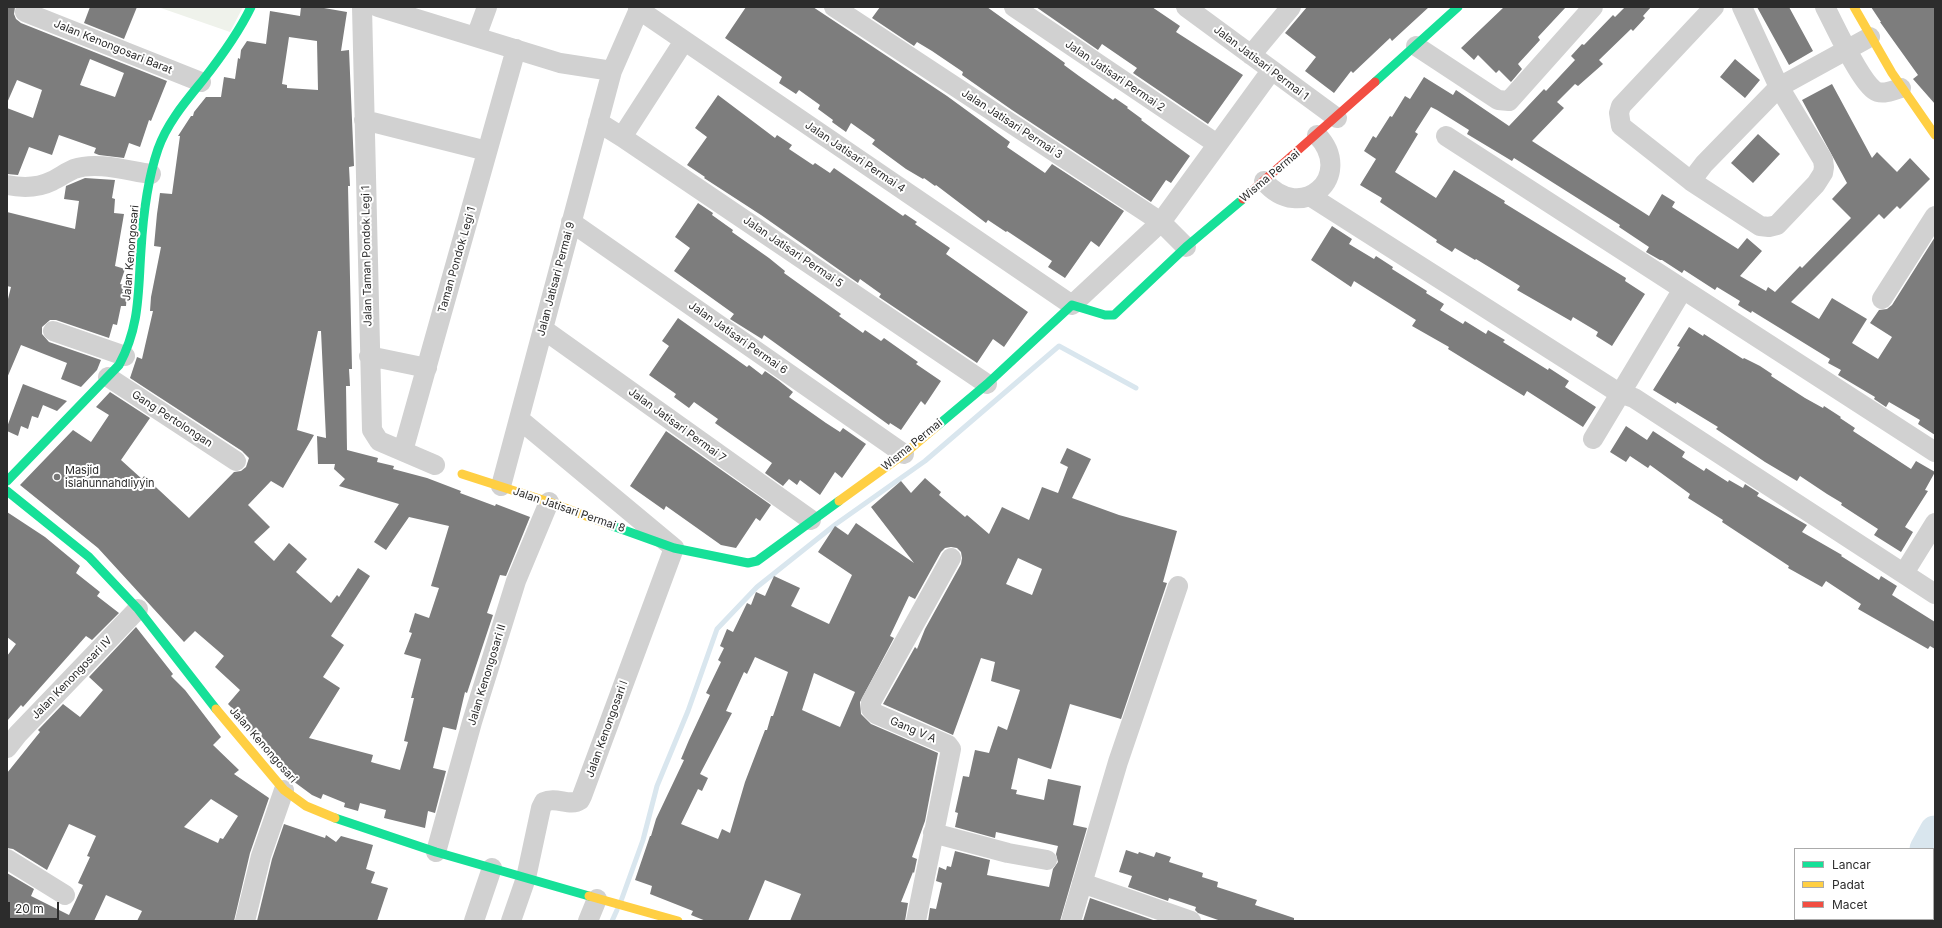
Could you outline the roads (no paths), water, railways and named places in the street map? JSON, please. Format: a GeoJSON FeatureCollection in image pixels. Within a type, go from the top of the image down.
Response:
{"type":"FeatureCollection","features":[{"type":"Feature","properties":{"kind":"street","name":"Jalan Kenongosari"},"geometry":{"type":"LineString","coordinates":[[7,481],[108,377],[125,356],[138,320],[141,249],[151,174],[158,148],[167,127],[232,43],[251,7]]}},
{"type":"Feature","properties":{"kind":"street","name":"Jalan Taman Pondok Legi 1"},"geometry":{"type":"LineString","coordinates":[[362,7],[369,356],[372,430],[379,441],[435,465]]}},
{"type":"Feature","properties":{"kind":"street"},"geometry":{"type":"LineString","coordinates":[[378,7],[560,63],[612,71]]}},
{"type":"Feature","properties":{"kind":"street"},"geometry":{"type":"LineString","coordinates":[[476,37],[487,7]]}},
{"type":"Feature","properties":{"kind":"street","name":"Jalan Jatisari Permai 3"},"geometry":{"type":"LineString","coordinates":[[834,7],[1161,222],[1186,247]]}},
{"type":"Feature","properties":{"kind":"street","name":"Jalan Jatisari Permai 2"},"geometry":{"type":"LineString","coordinates":[[1014,7],[1217,144]]}},
{"type":"Feature","properties":{"kind":"street","name":"Jalan Jatisari Permai 1"},"geometry":{"type":"LineString","coordinates":[[1186,7],[1271,71],[1337,118]]}},
{"type":"Feature","properties":{"kind":"street"},"geometry":{"type":"LineString","coordinates":[[1251,56],[1290,7]]}},
{"type":"Feature","properties":{"kind":"street","name":"Wisma Permai"},"geometry":{"type":"LineString","coordinates":[[1072,305],[1105,315],[1114,315],[1186,247],[1337,118],[1458,7]]}},
{"type":"Feature","properties":{"kind":"street"},"geometry":{"type":"LineString","coordinates":[[1416,46],[1498,100],[1509,101],[1593,7]]}},
{"type":"Feature","properties":{"kind":"street"},"geometry":{"type":"LineString","coordinates":[[1714,7],[1621,106],[1619,113],[1621,126],[1691,181],[1760,226],[1769,227],[1777,225],[1816,184],[1823,173],[1824,167],[1823,160],[1779,87],[1742,7]]}},
{"type":"Feature","properties":{"kind":"street"},"geometry":{"type":"LineString","coordinates":[[1825,7],[1864,79],[1875,91],[1883,93],[1902,88]]}},
{"type":"Feature","properties":{"kind":"street"},"geometry":{"type":"LineString","coordinates":[[1854,7],[1870,37],[1902,88],[1935,135]]}},
{"type":"Feature","properties":{"kind":"street","name":"Jalan Jatisari Permai 4"},"geometry":{"type":"LineString","coordinates":[[639,8],[684,41],[1072,305]]}},
{"type":"Feature","properties":{"kind":"street","name":"Jalan Jatisari Permai 9"},"geometry":{"type":"LineString","coordinates":[[501,486],[612,71],[639,8]]}},
{"type":"Feature","properties":{"kind":"street","name":"Jalan Kenongosari Barat"},"geometry":{"type":"LineString","coordinates":[[25,12],[201,82]]}},
{"type":"Feature","properties":{"kind":"street"},"geometry":{"type":"LineString","coordinates":[[1691,181],[1704,164],[1779,87],[1870,37]]}},
{"type":"Feature","properties":{"kind":"street"},"geometry":{"type":"LineString","coordinates":[[622,137],[684,41]]}},
{"type":"Feature","properties":{"kind":"street","name":"Taman Pondok Legi 1"},"geometry":{"type":"LineString","coordinates":[[404,451],[516,49]]}},
{"type":"Feature","properties":{"kind":"street","name":"Wisma Permai"},"geometry":{"type":"LineString","coordinates":[[738,561],[748,563],[763,558],[811,520],[904,454],[987,384],[1161,222],[1271,71]]}},
{"type":"Feature","properties":{"kind":"street"},"geometry":{"type":"LineString","coordinates":[[364,120],[487,152]]}},
{"type":"Feature","properties":{"kind":"street","name":"Jalan Jatisari Permai 5"},"geometry":{"type":"LineString","coordinates":[[598,122],[987,384]]}},
{"type":"Feature","properties":{"kind":"street"},"geometry":{"type":"LineString","coordinates":[[1264,180],[1273,191],[1284,197],[1298,199],[1316,192],[1328,178],[1331,167],[1330,155],[1325,144],[1317,135]]}},
{"type":"Feature","properties":{"kind":"street"},"geometry":{"type":"LineString","coordinates":[[1446,136],[1935,452]]}},
{"type":"Feature","properties":{"kind":"street"},"geometry":{"type":"LineString","coordinates":[[7,185],[21,187],[39,186],[51,182],[74,169],[94,166],[151,174]]}},
{"type":"Feature","properties":{"kind":"street"},"geometry":{"type":"LineString","coordinates":[[1316,192],[1626,391],[1935,594]]}},
{"type":"Feature","properties":{"kind":"street"},"geometry":{"type":"LineString","coordinates":[[1882,299],[1935,216]]}},
{"type":"Feature","properties":{"kind":"street","name":"Jalan Jatisari Permai 6"},"geometry":{"type":"LineString","coordinates":[[571,222],[904,454]]}},
{"type":"Feature","properties":{"kind":"street"},"geometry":{"type":"LineString","coordinates":[[1593,439],[1626,391],[1683,289]]}},
{"type":"Feature","properties":{"kind":"street","name":"Jalan Jatisari Permai 7"},"geometry":{"type":"LineString","coordinates":[[543,329],[811,520]]}},
{"type":"Feature","properties":{"kind":"street"},"geometry":{"type":"LineString","coordinates":[[53,331],[125,356]]}},
{"type":"Feature","properties":{"kind":"street"},"geometry":{"type":"LineString","coordinates":[[369,356],[427,368]]}},
{"type":"Feature","properties":{"kind":"street","name":"Gang Pertolongan"},"geometry":{"type":"LineString","coordinates":[[108,377],[236,461]]}},
{"type":"Feature","properties":{"kind":"street","name":"Jalan Jatisari Permai 8"},"geometry":{"type":"LineString","coordinates":[[519,419],[674,548]]}},
{"type":"Feature","properties":{"kind":"street","name":"Jalan Jatisari Permai 8"},"geometry":{"type":"LineString","coordinates":[[462,474],[549,502],[674,548],[738,561]]}},
{"type":"Feature","properties":{"kind":"street","name":"Jalan Kenongosari"},"geometry":{"type":"LineString","coordinates":[[7,491],[89,557],[138,609],[233,731],[284,790],[306,806],[436,852],[678,921]]}},
{"type":"Feature","properties":{"kind":"street","name":"Jalan Kenongosari II"},"geometry":{"type":"LineString","coordinates":[[436,852],[472,722],[516,581],[549,502]]}},
{"type":"Feature","properties":{"kind":"street"},"geometry":{"type":"LineString","coordinates":[[1904,573],[1935,523]]}},
{"type":"Feature","properties":{"kind":"street","name":"Jalan Kenongosari I"},"geometry":{"type":"LineString","coordinates":[[526,878],[541,808],[544,802],[554,799],[577,802],[582,796],[674,548]]}},
{"type":"Feature","properties":{"kind":"street","name":"Gang V A"},"geometry":{"type":"LineString","coordinates":[[916,921],[932,833],[951,751],[950,747],[876,714],[871,709],[871,702],[951,558]]}},
{"type":"Feature","properties":{"kind":"street"},"geometry":{"type":"LineString","coordinates":[[1071,921],[1116,769],[1178,586]]}},
{"type":"Feature","properties":{"kind":"street","name":"Jalan Kenongosari IV"},"geometry":{"type":"LineString","coordinates":[[7,748],[18,734],[138,609]]}},
{"type":"Feature","properties":{"kind":"street"},"geometry":{"type":"LineString","coordinates":[[245,921],[261,856],[284,790]]}},
{"type":"Feature","properties":{"kind":"street"},"geometry":{"type":"LineString","coordinates":[[932,833],[1047,860]]}},
{"type":"Feature","properties":{"kind":"street"},"geometry":{"type":"LineString","coordinates":[[7,859],[65,895]]}},
{"type":"Feature","properties":{"kind":"street"},"geometry":{"type":"LineString","coordinates":[[474,921],[492,868]]}},
{"type":"Feature","properties":{"kind":"street"},"geometry":{"type":"LineString","coordinates":[[511,921],[526,878]]}},
{"type":"Feature","properties":{"kind":"street"},"geometry":{"type":"LineString","coordinates":[[1082,883],[1191,921]]}},
{"type":"Feature","properties":{"kind":"street"},"geometry":{"type":"LineString","coordinates":[[588,921],[599,899]]}},
{"type":"Feature","properties":{"kind":"waterway"},"geometry":{"type":"LineString","coordinates":[[621,901],[643,840],[657,786],[688,711],[717,629],[757,587],[836,524],[925,461],[1059,346],[1136,388]]}},
{"type":"Feature","properties":{"kind":"waterway"},"geometry":{"type":"LineString","coordinates":[[1926,848],[1935,831]]}},
{"type":"Feature","properties":{"kind":"waterway"},"geometry":{"type":"LineString","coordinates":[[612,921],[617,910]]}},
{"type":"Feature","properties":{"kind":"place","name":"Masjid islahunnahdliyyin"},"geometry":{"type":"Point","coordinates":[57,477]}}]}
